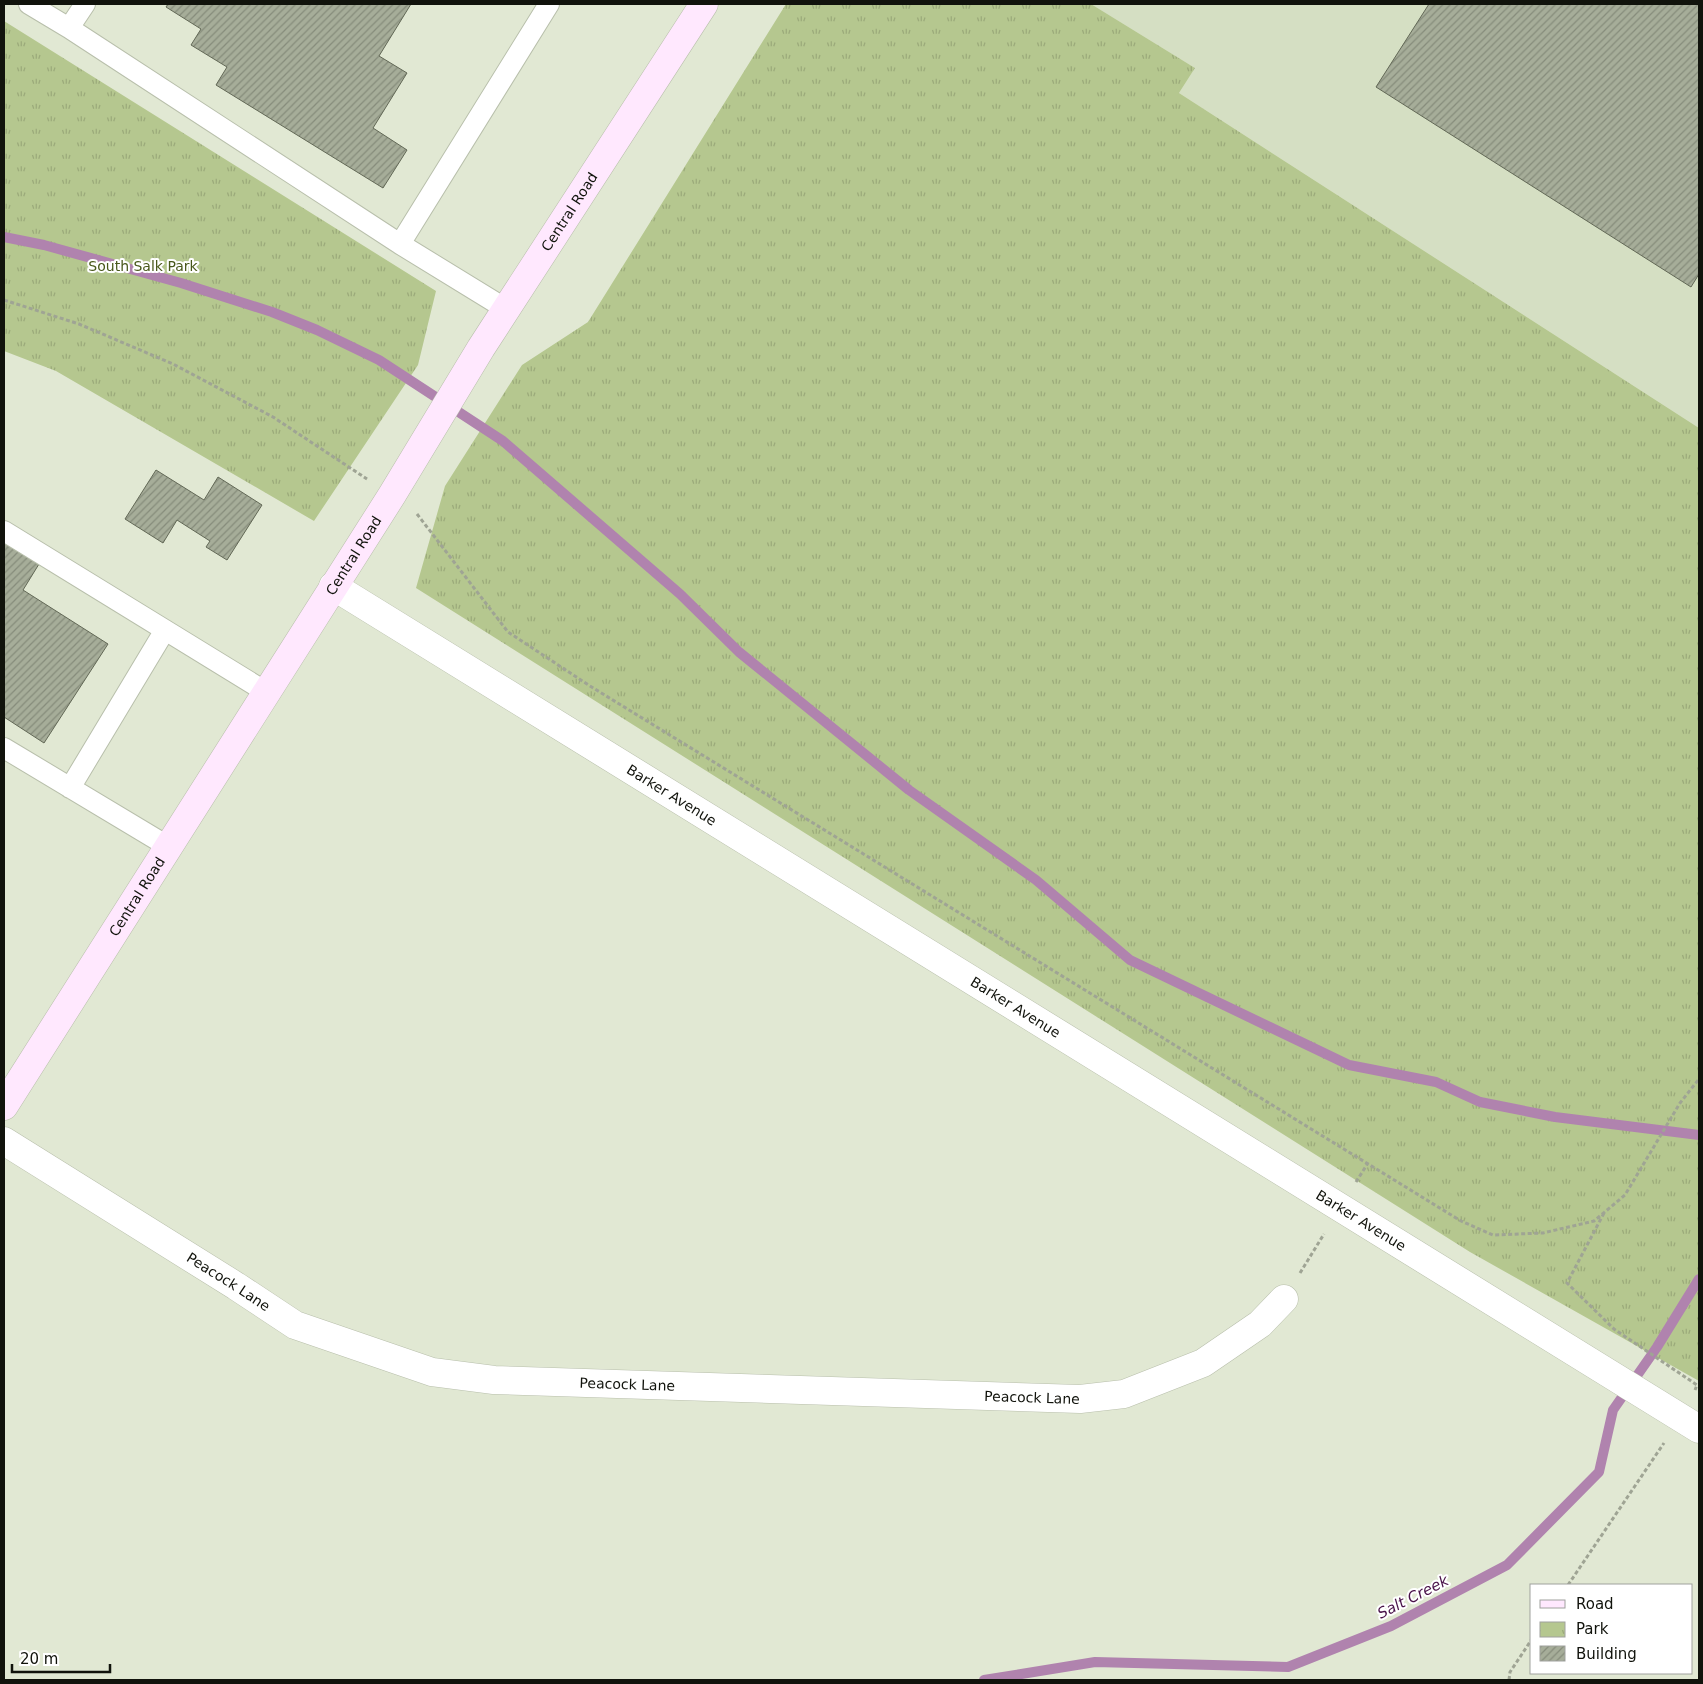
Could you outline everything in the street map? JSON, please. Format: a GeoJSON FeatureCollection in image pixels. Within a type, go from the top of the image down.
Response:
{"type":"FeatureCollection","features":[{"type":"Feature","properties":{"kind":"street","name":"Central Road"},"geometry":{"type":"LineString","coordinates":[[4,1106],[392,495],[506,309],[704,4]]}},
{"type":"Feature","properties":{"kind":"street","name":"Barker Avenue"},"geometry":{"type":"LineString","coordinates":[[333,586],[1678,1416]]}},
{"type":"Feature","properties":{"kind":"street","name":"Peacock Lane"},"geometry":{"type":"LineString","coordinates":[[4,1140],[236,1286],[294,1325],[432,1372],[494,1380],[1080,1399],[1124,1394],[1203,1362],[1260,1324],[1284,1299]]}},
{"type":"Feature","properties":{"kind":"lane"},"geometry":{"type":"LineString","coordinates":[[29,4],[69,28],[400,244],[506,309]]}},
{"type":"Feature","properties":{"kind":"lane"},"geometry":{"type":"LineString","coordinates":[[69,28],[85,4]]}},
{"type":"Feature","properties":{"kind":"lane"},"geometry":{"type":"LineString","coordinates":[[400,244],[549,4]]}},
{"type":"Feature","properties":{"kind":"lane"},"geometry":{"type":"LineString","coordinates":[[4,531],[266,692]]}},
{"type":"Feature","properties":{"kind":"lane"},"geometry":{"type":"LineString","coordinates":[[70,788],[165,630]]}},
{"type":"Feature","properties":{"kind":"lane"},"geometry":{"type":"LineString","coordinates":[[4,748],[169,847]]}},
{"type":"Feature","properties":{"kind":"path"},"geometry":{"type":"LineString","coordinates":[[4,300],[79,324],[173,364],[273,417],[392,495],[416,514],[427,525],[508,632],[590,686],[1461,1221],[1493,1235],[1543,1233],[1594,1221],[1625,1195],[1680,1103],[1699,1079]]}},
{"type":"Feature","properties":{"kind":"path"},"geometry":{"type":"LineString","coordinates":[[1569,1584],[1661,1447],[1698,1385],[1681,1372],[1614,1330],[1567,1283],[1600,1224],[1604,1212]]}},
{"type":"Feature","properties":{"kind":"path"},"geometry":{"type":"LineString","coordinates":[[1508,1680],[1510,1672],[1530,1643]]}},
{"type":"Feature","properties":{"kind":"shaded area"},"geometry":{"type":"Polygon","coordinates":[[[1091,4],[1699,4],[1699,428],[1179,93],[1195,68],[1091,4]]]}},
{"type":"Feature","properties":{"kind":"green space"},"geometry":{"type":"Polygon","coordinates":[[[786,4],[1091,4],[1195,68],[1179,93],[1699,428],[1699,1381],[1470,1252],[416,588],[445,486],[522,365],[588,322],[786,4]]]}},
{"type":"Feature","properties":{"kind":"green space","name":"South Salk Park"},"geometry":{"type":"Polygon","coordinates":[[[4,21],[436,291],[418,365],[314,521],[56,371],[4,351],[4,21]]]}},
{"type":"Feature","properties":{"kind":"building"},"geometry":{"type":"Polygon","coordinates":[[[168,4],[411,4],[379,56],[407,73],[373,128],[407,150],[383,188],[216,85],[227,67],[191,45],[201,29],[166,7],[168,4]]]}},
{"type":"Feature","properties":{"kind":"building"},"geometry":{"type":"Polygon","coordinates":[[[1429,4],[1699,4],[1699,274],[1691,287],[1376,87],[1429,4]]]}},
{"type":"Feature","properties":{"kind":"building"},"geometry":{"type":"Polygon","coordinates":[[[156,470],[204,500],[218,477],[262,505],[227,560],[206,547],[210,541],[177,520],[163,543],[125,519],[156,470]]]}},
{"type":"Feature","properties":{"kind":"building"},"geometry":{"type":"Polygon","coordinates":[[[4,541],[39,564],[23,590],[108,644],[44,743],[4,717],[4,541]]]}},
{"type":"Feature","properties":{"kind":"waterway"},"geometry":{"type":"LineString","coordinates":[[4,237],[44,245],[181,283],[272,312],[317,330],[379,360],[503,441],[680,594],[739,652],[909,790],[1036,880],[1130,960],[1349,1065],[1436,1082],[1480,1102],[1555,1117],[1699,1135]]}},
{"type":"Feature","properties":{"kind":"waterway","name":"Salt Creek"},"geometry":{"type":"LineString","coordinates":[[984,1680],[1095,1662],[1288,1667],[1391,1626],[1507,1565],[1599,1472],[1613,1410],[1657,1347],[1699,1279]]}}]}
